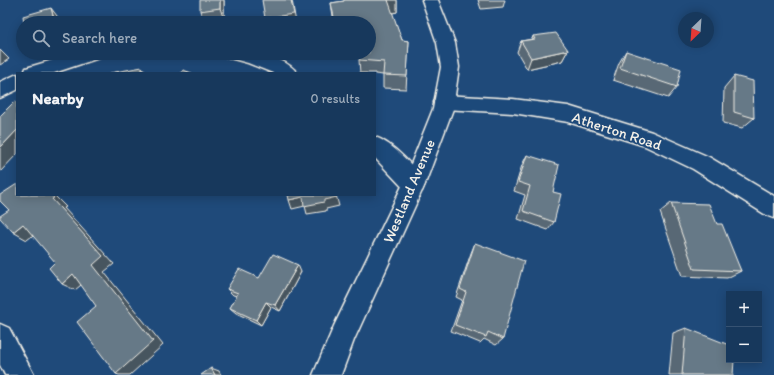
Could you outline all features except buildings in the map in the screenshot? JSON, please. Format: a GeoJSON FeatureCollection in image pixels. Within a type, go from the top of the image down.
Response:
{"type":"FeatureCollection","features":[{"type":"Feature","properties":{"kind":"street","name":"Westland Avenue"},"geometry":{"type":"LineString","coordinates":[[327,375],[343,335],[414,184],[443,109],[450,67],[446,43],[430,0]]}},
{"type":"Feature","properties":{"kind":"street"},"geometry":{"type":"LineString","coordinates":[[36,72],[74,60]]}},
{"type":"Feature","properties":{"kind":"street"},"geometry":{"type":"LineString","coordinates":[[258,60],[286,72]]}},
{"type":"Feature","properties":{"kind":"street"},"geometry":{"type":"LineString","coordinates":[[0,90],[16,82]]}},
{"type":"Feature","properties":{"kind":"street","name":"Atherton Road"},"geometry":{"type":"LineString","coordinates":[[444,102],[513,106],[568,114],[652,140],[701,163],[774,208]]}},
{"type":"Feature","properties":{"kind":"street"},"geometry":{"type":"LineString","coordinates":[[376,146],[398,166],[414,184]]}},
{"type":"Feature","properties":{"kind":"street"},"geometry":{"type":"LineString","coordinates":[[0,337],[20,375]]}}]}
